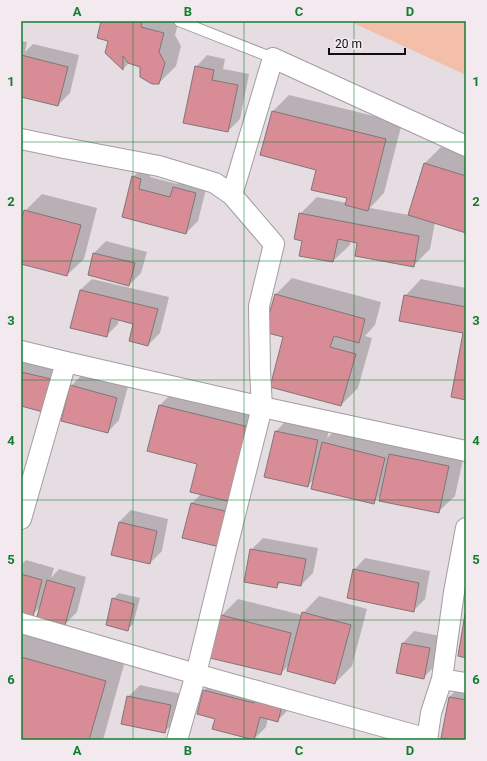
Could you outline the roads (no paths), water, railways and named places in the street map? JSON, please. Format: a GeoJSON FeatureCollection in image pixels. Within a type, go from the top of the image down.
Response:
{"type":"FeatureCollection","features":[{"type":"Feature","properties":{"kind":"street"},"geometry":{"type":"LineString","coordinates":[[232,195],[273,58],[466,146]]}},
{"type":"Feature","properties":{"kind":"street"},"geometry":{"type":"LineString","coordinates":[[21,138],[64,148],[159,166],[215,183],[232,195],[274,244],[259,306],[262,407],[196,674],[176,740]]}},
{"type":"Feature","properties":{"kind":"street"},"geometry":{"type":"LineString","coordinates":[[21,351],[262,407],[466,451]]}},
{"type":"Feature","properties":{"kind":"street"},"geometry":{"type":"LineString","coordinates":[[21,519],[66,362]]}},
{"type":"Feature","properties":{"kind":"street"},"geometry":{"type":"LineString","coordinates":[[21,623],[428,740],[431,713],[442,679],[454,592],[464,549],[466,528]]}},
{"type":"Feature","properties":{"kind":"street"},"geometry":{"type":"LineString","coordinates":[[442,679],[466,683]]}},
{"type":"Feature","properties":{"kind":"lane"},"geometry":{"type":"LineString","coordinates":[[179,21],[273,58]]}}]}
